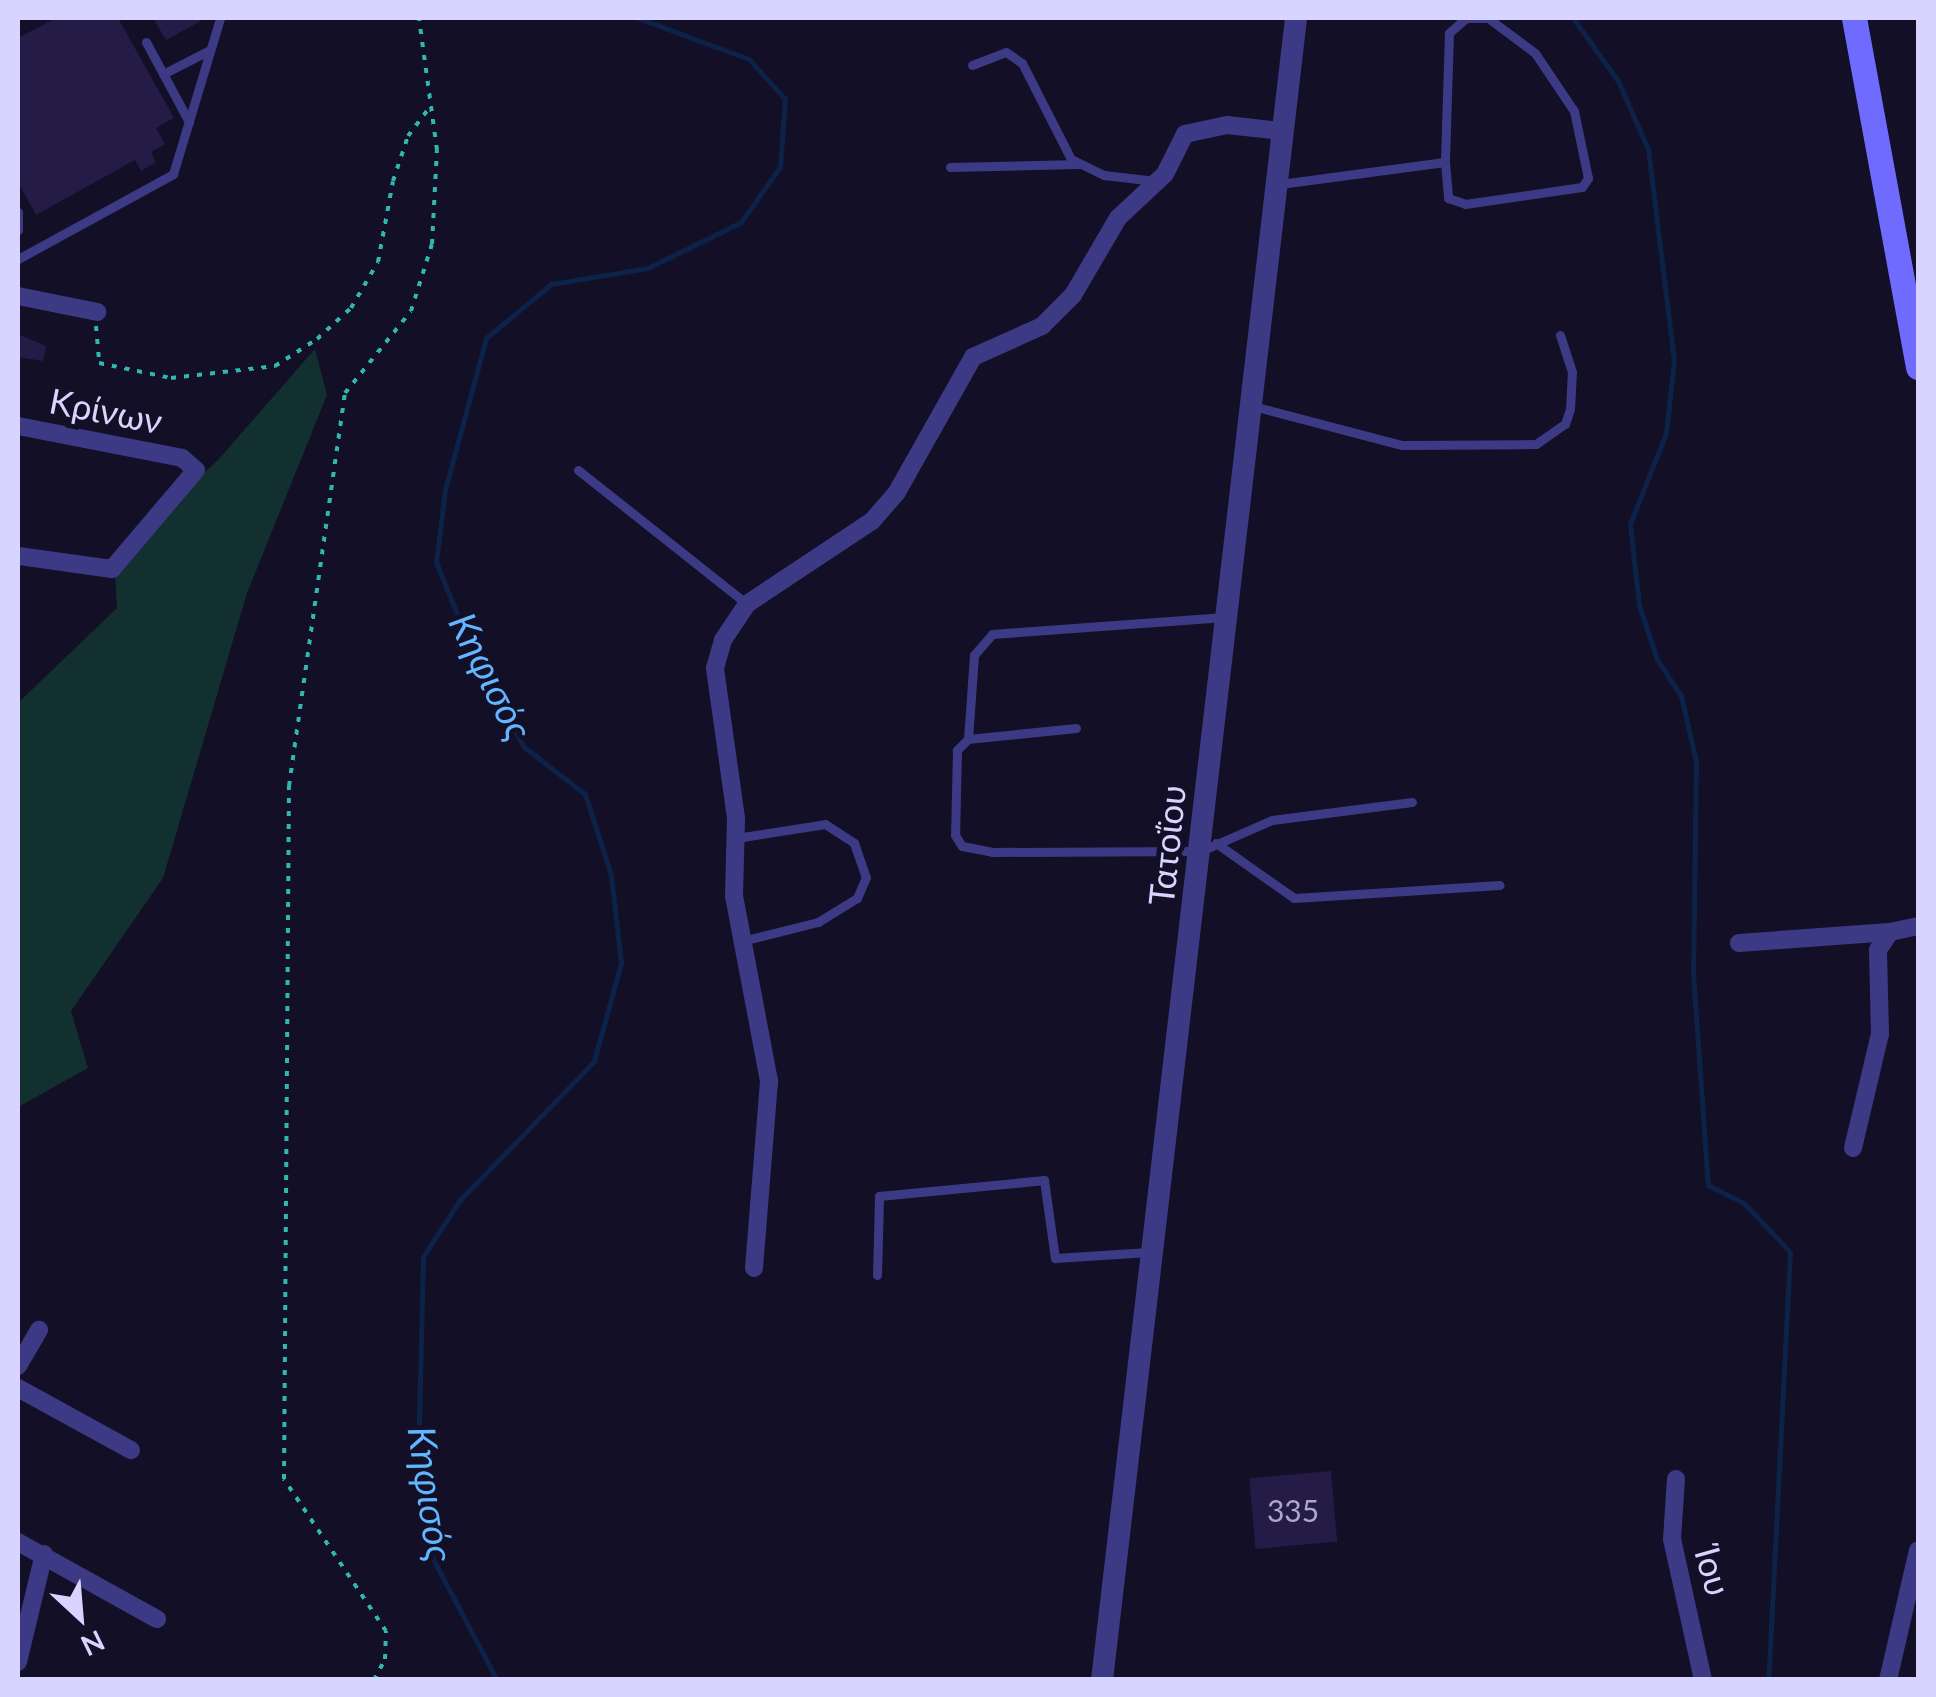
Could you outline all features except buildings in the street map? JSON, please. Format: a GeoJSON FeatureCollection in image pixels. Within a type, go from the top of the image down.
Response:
{"type":"FeatureCollection","features":[{"type":"Feature","properties":{"kind":"main road"},"geometry":{"type":"LineString","coordinates":[[1854,18],[1918,367]]}},
{"type":"Feature","properties":{"kind":"street","name":"Τατοΐου"},"geometry":{"type":"LineString","coordinates":[[1102,1680],[1208,847],[1227,616],[1296,18]]}},
{"type":"Feature","properties":{"kind":"street"},"geometry":{"type":"LineString","coordinates":[[754,1268],[769,1082],[742,941],[736,838],[715,668],[747,604],[872,521],[897,492],[973,356],[1042,326],[1073,295],[1118,218],[1156,181],[1195,128],[1281,131]]}},
{"type":"Feature","properties":{"kind":"street"},"geometry":{"type":"LineString","coordinates":[[18,296],[98,312]]}},
{"type":"Feature","properties":{"kind":"street","name":"Κρίνων"},"geometry":{"type":"LineString","coordinates":[[18,426],[182,458],[196,470],[120,565],[100,573],[18,556]]}},
{"type":"Feature","properties":{"kind":"street"},"geometry":{"type":"LineString","coordinates":[[1739,943],[1890,932],[1918,926]]}},
{"type":"Feature","properties":{"kind":"street"},"geometry":{"type":"LineString","coordinates":[[1853,1148],[1880,1034],[1878,950],[1890,932]]}},
{"type":"Feature","properties":{"kind":"street"},"geometry":{"type":"LineString","coordinates":[[18,1366],[39,1330]]}},
{"type":"Feature","properties":{"kind":"street"},"geometry":{"type":"LineString","coordinates":[[18,1388],[131,1450]]}},
{"type":"Feature","properties":{"kind":"street","name":"Ίου"},"geometry":{"type":"LineString","coordinates":[[1676,1478],[1672,1539],[1703,1680]]}},
{"type":"Feature","properties":{"kind":"street"},"geometry":{"type":"LineString","coordinates":[[18,1542],[157,1620]]}},
{"type":"Feature","properties":{"kind":"street"},"geometry":{"type":"LineString","coordinates":[[1893,1676],[1918,1550]]}},
{"type":"Feature","properties":{"kind":"street"},"geometry":{"type":"LineString","coordinates":[[18,1662],[44,1554]]}},
{"type":"Feature","properties":{"kind":"lane"},"geometry":{"type":"LineString","coordinates":[[1466,18],[1488,18],[1535,53],[1566,97],[1583,134],[1588,178],[1558,194],[1465,204],[1448,198],[1444,162],[1449,33],[1466,18]]}},
{"type":"Feature","properties":{"kind":"lane"},"geometry":{"type":"LineString","coordinates":[[18,259],[158,186],[173,174],[217,20]]}},
{"type":"Feature","properties":{"kind":"lane"},"geometry":{"type":"LineString","coordinates":[[146,42],[189,122]]}},
{"type":"Feature","properties":{"kind":"lane"},"geometry":{"type":"LineString","coordinates":[[163,74],[210,50]]}},
{"type":"Feature","properties":{"kind":"lane"},"geometry":{"type":"LineString","coordinates":[[972,65],[1006,52],[1022,64],[1061,150],[1081,164]]}},
{"type":"Feature","properties":{"kind":"lane"},"geometry":{"type":"LineString","coordinates":[[1275,185],[1444,162]]}},
{"type":"Feature","properties":{"kind":"lane"},"geometry":{"type":"LineString","coordinates":[[950,167],[1081,164],[1156,181]]}},
{"type":"Feature","properties":{"kind":"lane"},"geometry":{"type":"LineString","coordinates":[[18,212],[18,230]]}},
{"type":"Feature","properties":{"kind":"lane"},"geometry":{"type":"LineString","coordinates":[[1250,406],[1402,446],[1536,444],[1564,424],[1570,409],[1572,372],[1560,335]]}},
{"type":"Feature","properties":{"kind":"lane"},"geometry":{"type":"LineString","coordinates":[[578,470],[747,604]]}},
{"type":"Feature","properties":{"kind":"lane"},"geometry":{"type":"LineString","coordinates":[[968,739],[974,654],[992,634],[1227,616]]}},
{"type":"Feature","properties":{"kind":"lane"},"geometry":{"type":"LineString","coordinates":[[1076,728],[968,739],[957,750],[955,835],[967,850],[1208,847],[1272,820],[1412,802]]}},
{"type":"Feature","properties":{"kind":"lane"},"geometry":{"type":"LineString","coordinates":[[736,838],[826,824],[854,843],[866,877],[857,898],[818,922],[742,941]]}},
{"type":"Feature","properties":{"kind":"lane"},"geometry":{"type":"LineString","coordinates":[[1208,847],[1294,898],[1500,885]]}},
{"type":"Feature","properties":{"kind":"lane"},"geometry":{"type":"LineString","coordinates":[[877,1274],[879,1196],[1044,1180],[1055,1258],[1154,1252]]}},
{"type":"Feature","properties":{"kind":"path"},"geometry":{"type":"LineString","coordinates":[[374,1680],[385,1658],[386,1632],[284,1479],[289,786],[345,394],[411,311],[432,244],[436,150],[419,18]]}},
{"type":"Feature","properties":{"kind":"path"},"geometry":{"type":"LineString","coordinates":[[98,312],[99,362],[128,373],[220,378],[275,366],[317,339],[360,292],[378,262],[408,136],[429,108]]}},
{"type":"Feature","properties":{"kind":"green space"},"geometry":{"type":"Polygon","coordinates":[[[315,349],[327,395],[247,593],[163,878],[71,1011],[88,1068],[18,1107],[18,703],[117,608],[114,557],[218,460],[315,349]]]}},
{"type":"Feature","properties":{"kind":"waterway","name":"Κηφισός"},"geometry":{"type":"LineString","coordinates":[[497,1680],[433,1559],[418,1462],[423,1257],[459,1201],[594,1061],[621,963],[611,875],[585,794],[524,747],[477,663],[436,562],[445,490],[486,338],[551,284],[648,268],[741,222],[780,167],[785,99],[749,59],[638,18]]}},
{"type":"Feature","properties":{"kind":"waterway"},"geometry":{"type":"LineString","coordinates":[[1573,18],[1618,81],[1648,149],[1674,360],[1666,433],[1630,524],[1639,605],[1657,659],[1681,696],[1696,761],[1693,973],[1708,1185],[1744,1203],[1790,1252],[1768,1680]]}}]}
